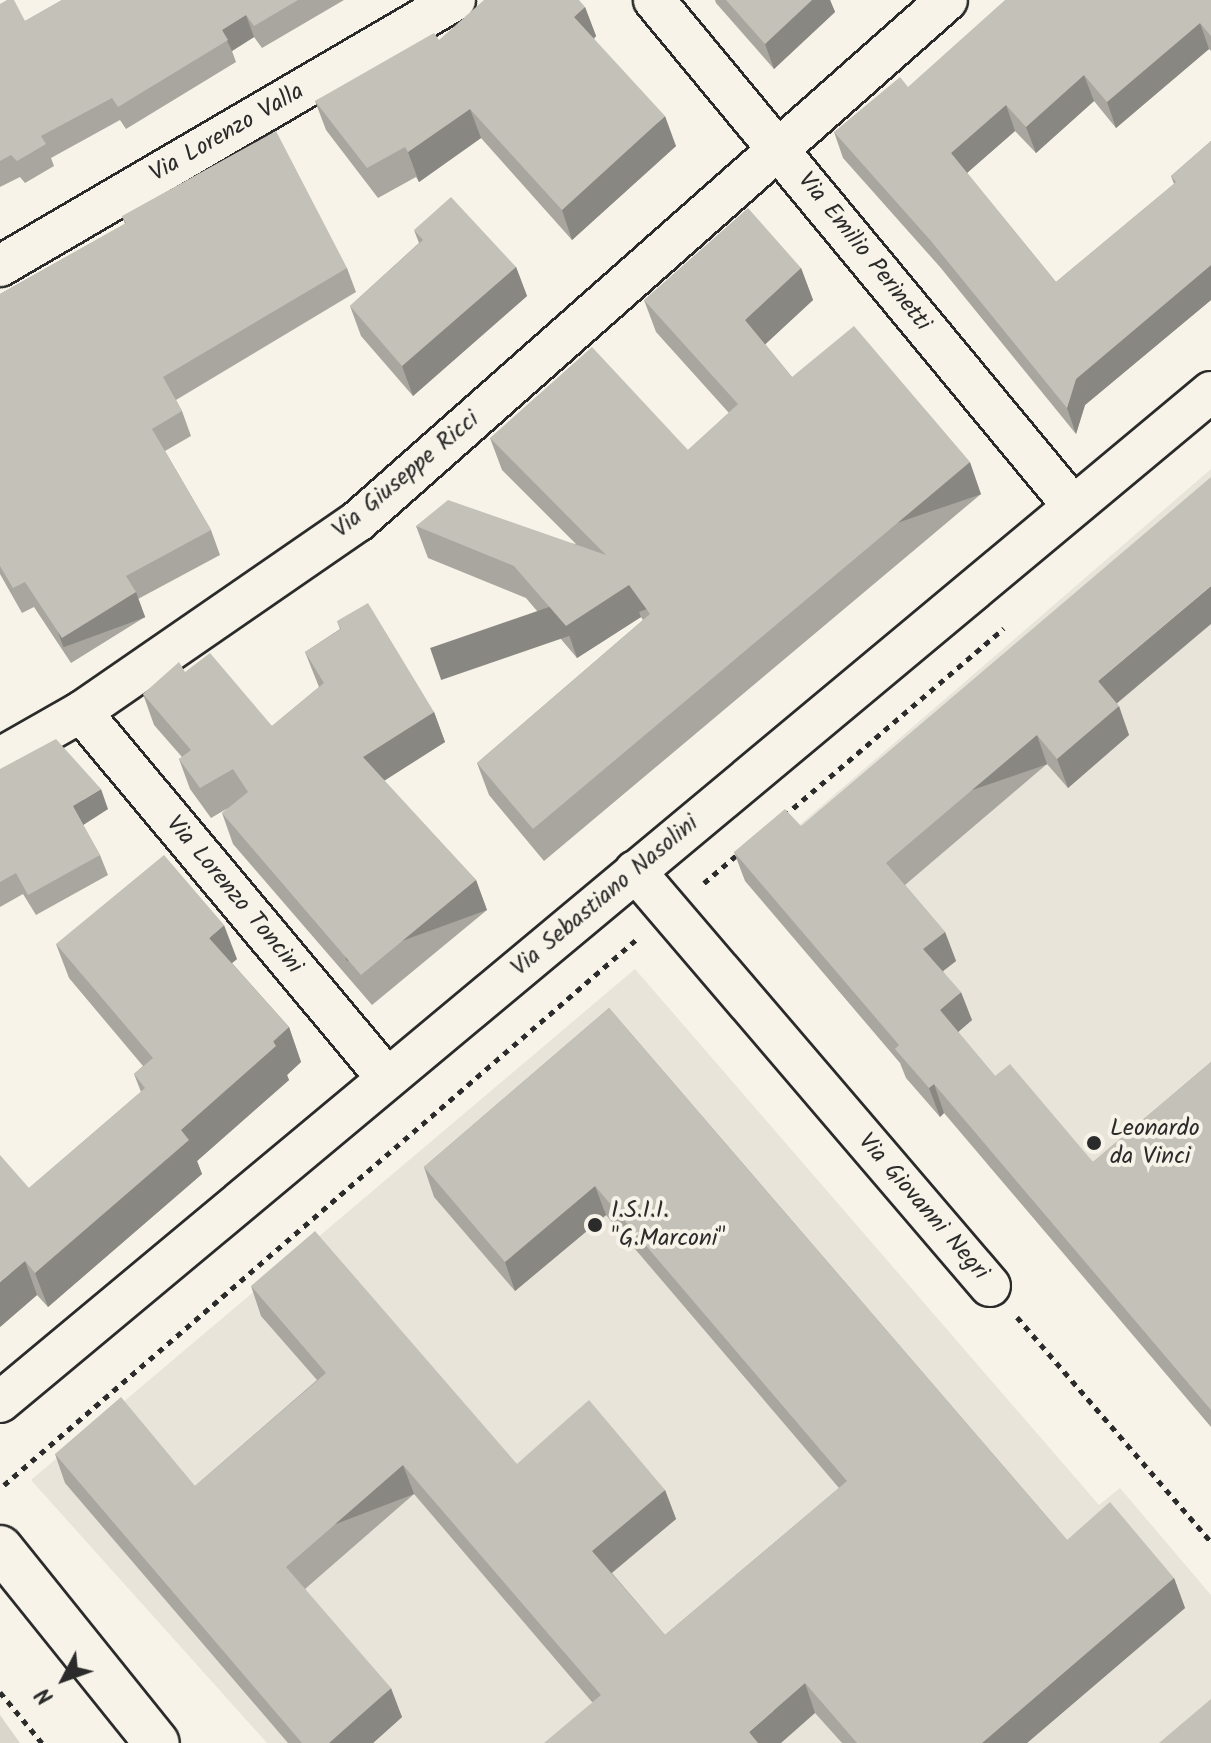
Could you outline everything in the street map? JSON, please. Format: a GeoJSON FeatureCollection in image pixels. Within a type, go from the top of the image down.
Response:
{"type":"FeatureCollection","features":[{"type":"Feature","properties":{"kind":"main road"},"geometry":{"type":"LineString","coordinates":[[0,1548],[157,1743]]}},
{"type":"Feature","properties":{"kind":"street","name":"Via Lorenzo Valla"},"geometry":{"type":"LineString","coordinates":[[0,266],[455,0]]}},
{"type":"Feature","properties":{"kind":"street","name":"Via Emilio Perinetti"},"geometry":{"type":"LineString","coordinates":[[654,0],[1073,506]]}},
{"type":"Feature","properties":{"kind":"street","name":"Via Giuseppe Ricci"},"geometry":{"type":"LineString","coordinates":[[0,758],[81,712],[358,521],[947,0]]}},
{"type":"Feature","properties":{"kind":"street","name":"Via Sebastiano Nasolini"},"geometry":{"type":"LineString","coordinates":[[0,1402],[1211,392]]}},
{"type":"Feature","properties":{"kind":"street","name":"Via Lorenzo Toncini"},"geometry":{"type":"LineString","coordinates":[[81,712],[387,1078]]}},
{"type":"Feature","properties":{"kind":"street","name":"Via Giovanni Negri"},"geometry":{"type":"LineString","coordinates":[[635,871],[990,1286]]}},
{"type":"Feature","properties":{"kind":"path"},"geometry":{"type":"LineString","coordinates":[[771,826],[1007,625]]}},
{"type":"Feature","properties":{"kind":"path"},"geometry":{"type":"LineString","coordinates":[[701,886],[748,846]]}},
{"type":"Feature","properties":{"kind":"path"},"geometry":{"type":"LineString","coordinates":[[4,1485],[641,936]]}},
{"type":"Feature","properties":{"kind":"path","name":"Via Giovanni Negri"},"geometry":{"type":"LineString","coordinates":[[990,1286],[1211,1542]]}},
{"type":"Feature","properties":{"kind":"path"},"geometry":{"type":"LineString","coordinates":[[0,1692],[42,1743]]}},
{"type":"Feature","properties":{"kind":"shaded area","name":"Leonardo da Vinci"},"geometry":{"type":"Polygon","coordinates":[[[1211,469],[1211,1413],[745,872],[1211,469]]]}},
{"type":"Feature","properties":{"kind":"shaded area","name":"I.S.I.I. \"G.Marconi\""},"geometry":{"type":"Polygon","coordinates":[[[635,969],[1099,1505],[1120,1488],[1211,1595],[1211,1743],[267,1743],[31,1480],[635,969]]]}},
{"type":"Feature","properties":{"kind":"shaded area"},"geometry":{"type":"Polygon","coordinates":[[[0,1715],[20,1743],[0,1743],[0,1715]]]}},
{"type":"Feature","properties":{"kind":"building"},"geometry":{"type":"Polygon","coordinates":[[[14,0],[25,21],[62,0],[298,0],[254,26],[246,15],[222,30],[228,40],[118,107],[112,98],[41,136],[46,144],[17,161],[11,155],[0,161],[0,4],[14,0]]]}},
{"type":"Feature","properties":{"kind":"building"},"geometry":{"type":"Polygon","coordinates":[[[484,0],[579,0],[585,7],[574,17],[665,116],[562,210],[470,109],[408,152],[405,147],[367,168],[315,101],[434,33],[439,40],[484,0]]]}},
{"type":"Feature","properties":{"kind":"building"},"geometry":{"type":"Polygon","coordinates":[[[726,0],[812,0],[765,44],[726,0]]]}},
{"type":"Feature","properties":{"kind":"building"},"geometry":{"type":"Polygon","coordinates":[[[1005,0],[1211,0],[1211,36],[1200,23],[1107,102],[1084,75],[1026,127],[1006,105],[951,153],[1056,282],[1176,182],[1171,176],[1211,141],[1211,265],[1076,379],[1067,408],[931,241],[834,132],[900,77],[908,87],[1005,0]]]}},
{"type":"Feature","properties":{"kind":"building"},"geometry":{"type":"Polygon","coordinates":[[[276,131],[347,268],[163,377],[182,411],[152,429],[211,530],[126,576],[136,592],[62,638],[25,582],[13,588],[0,566],[0,294],[126,223],[122,216],[276,131]]]}},
{"type":"Feature","properties":{"kind":"building"},"geometry":{"type":"Polygon","coordinates":[[[451,197],[516,267],[402,366],[350,306],[423,240],[414,230],[451,197]]]}},
{"type":"Feature","properties":{"kind":"building"},"geometry":{"type":"Polygon","coordinates":[[[748,208],[801,268],[745,320],[792,377],[854,326],[970,462],[533,829],[477,763],[650,614],[629,585],[566,626],[514,566],[416,526],[448,500],[606,555],[490,438],[592,347],[688,450],[738,404],[644,300],[748,208]]]}},
{"type":"Feature","properties":{"kind":"building"},"geometry":{"type":"Polygon","coordinates":[[[1211,477],[1211,586],[1098,681],[1119,706],[1057,759],[1037,735],[886,863],[945,932],[923,949],[961,992],[940,1010],[995,1076],[1010,1064],[1093,1162],[1211,1062],[1211,1410],[934,1084],[929,1088],[895,1049],[899,1045],[734,852],[785,809],[801,826],[1211,477]]]}},
{"type":"Feature","properties":{"kind":"building"},"geometry":{"type":"Polygon","coordinates":[[[368,603],[434,712],[363,757],[476,880],[361,975],[222,813],[248,792],[233,769],[200,788],[179,759],[191,750],[143,694],[179,662],[185,672],[210,653],[272,726],[324,683],[305,652],[341,629],[337,621],[368,603]]]}},
{"type":"Feature","properties":{"kind":"building"},"geometry":{"type":"Polygon","coordinates":[[[56,739],[101,789],[73,806],[100,855],[28,895],[16,873],[0,882],[0,769],[56,739]]]}},
{"type":"Feature","properties":{"kind":"building"},"geometry":{"type":"Polygon","coordinates":[[[164,855],[224,925],[209,938],[289,1027],[273,1041],[276,1046],[181,1130],[189,1140],[35,1273],[25,1261],[0,1282],[0,1155],[29,1188],[145,1088],[134,1074],[153,1058],[56,944],[164,855]]]}},
{"type":"Feature","properties":{"kind":"building"},"geometry":{"type":"Polygon","coordinates":[[[609,1008],[1067,1540],[1110,1502],[1174,1578],[982,1743],[857,1743],[805,1683],[749,1732],[758,1743],[544,1743],[601,1695],[403,1465],[286,1567],[391,1688],[329,1743],[302,1743],[55,1454],[121,1397],[195,1486],[326,1373],[251,1286],[315,1231],[517,1464],[589,1400],[665,1490],[592,1551],[665,1635],[847,1481],[595,1186],[505,1262],[424,1167],[609,1008]]]}},
{"type":"Feature","properties":{"kind":"building"},"geometry":{"type":"Polygon","coordinates":[[[1211,1699],[1211,1743],[1159,1743],[1211,1699]]]}},
{"type":"Feature","properties":{"kind":"place","name":"Leonardo da Vinci"},"geometry":{"type":"Point","coordinates":[1094,1143]}},
{"type":"Feature","properties":{"kind":"place","name":"I.S.I.I. \"G.Marconi\""},"geometry":{"type":"Point","coordinates":[595,1225]}}]}
